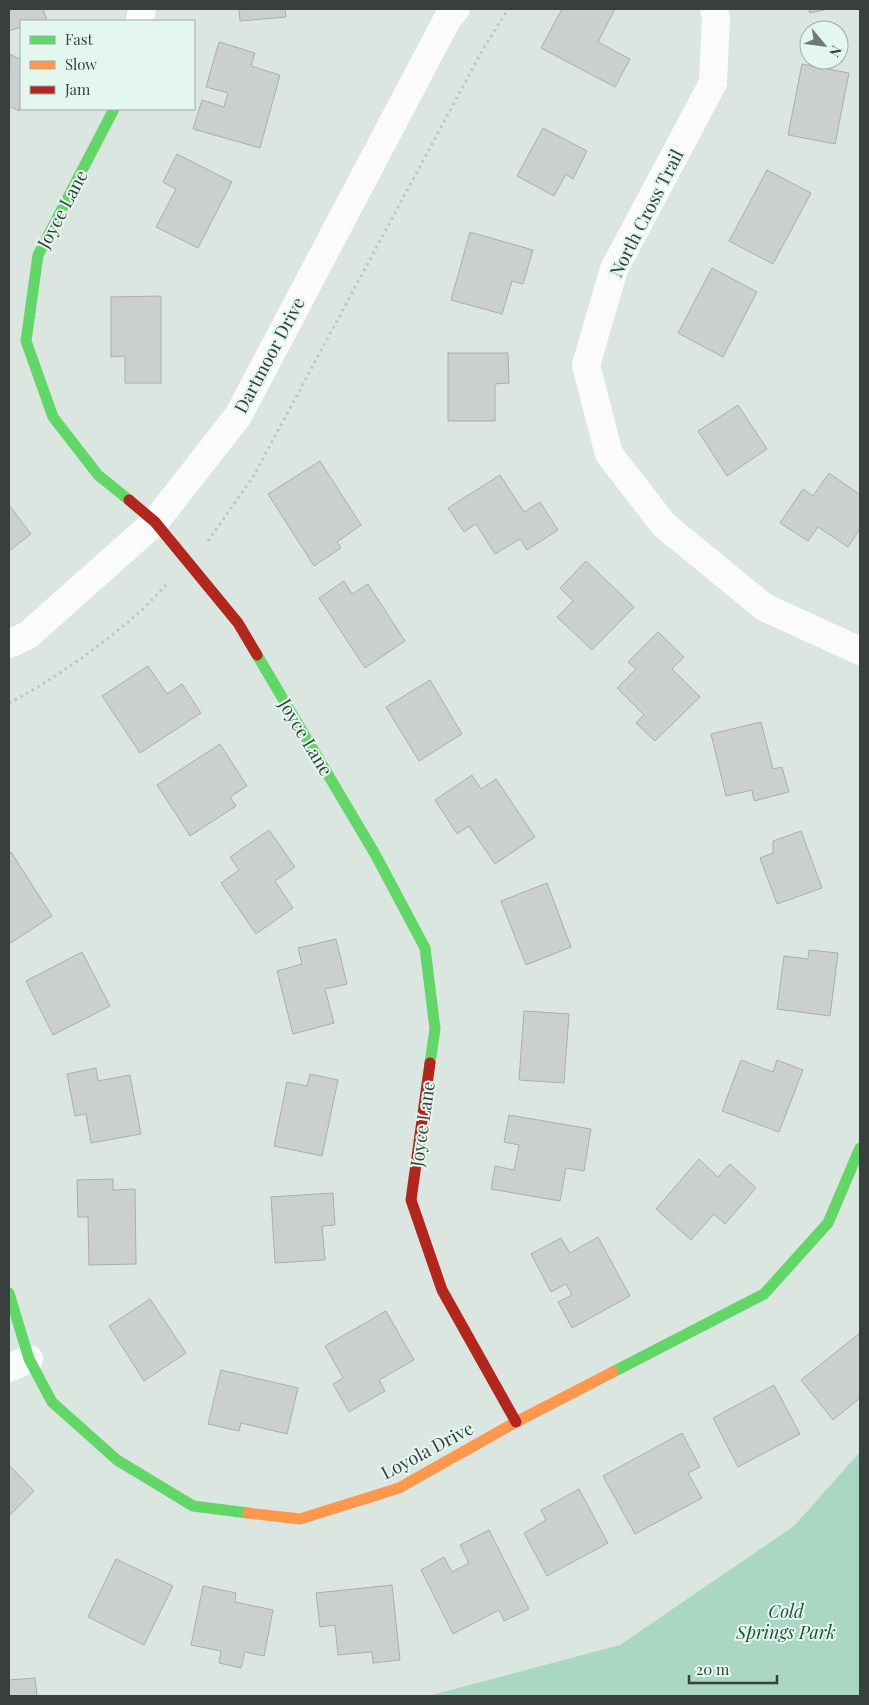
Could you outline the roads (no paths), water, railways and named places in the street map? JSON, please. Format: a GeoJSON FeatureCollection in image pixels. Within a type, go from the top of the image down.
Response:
{"type":"FeatureCollection","features":[{"type":"Feature","properties":{"kind":"street","name":"Dartmoor Drive"},"geometry":{"type":"LineString","coordinates":[[9,644],[28,635],[155,522],[238,416],[448,18],[456,9]]}},
{"type":"Feature","properties":{"kind":"street","name":"North Cross Trail"},"geometry":{"type":"LineString","coordinates":[[714,9],[716,18],[713,83],[614,269],[586,365],[609,454],[664,525],[764,607],[860,651]]}},
{"type":"Feature","properties":{"kind":"street","name":"Joyce Lane"},"geometry":{"type":"LineString","coordinates":[[113,110],[38,255],[26,341],[53,417],[98,475],[155,522],[238,623],[375,854],[425,948],[435,1029],[411,1200],[442,1290],[516,1422]]}},
{"type":"Feature","properties":{"kind":"street","name":"Loyola Drive"},"geometry":{"type":"LineString","coordinates":[[9,1293],[19,1364],[52,1402],[117,1460],[193,1506],[300,1520],[399,1488],[516,1422],[764,1294],[828,1223],[860,1148]]}},
{"type":"Feature","properties":{"kind":"park label","name":"Cold Springs Park"},"geometry":{"type":"Point","coordinates":[786,1621]}}]}
